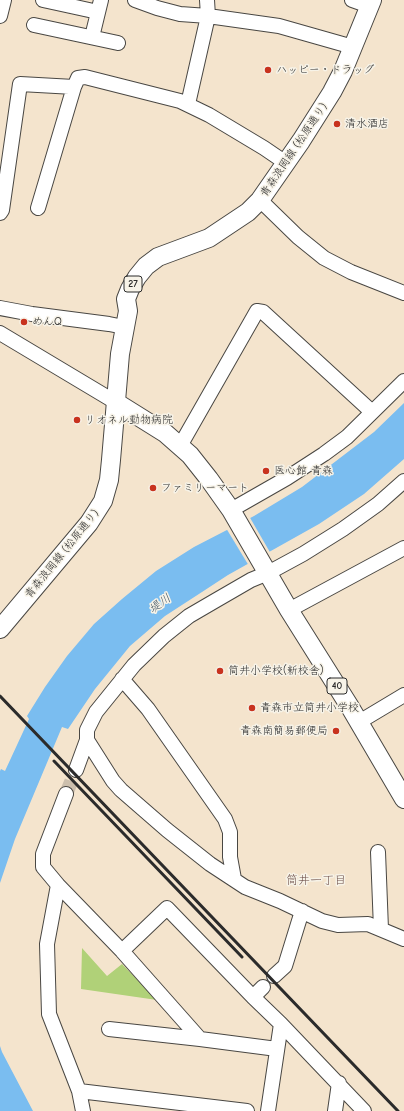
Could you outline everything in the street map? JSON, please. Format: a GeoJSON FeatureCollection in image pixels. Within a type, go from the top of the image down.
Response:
{"type":"FeatureCollection","features":[{"type":"Feature","properties":{"kind":"main road","name":"青森浪岡線 (松原通り)"},"geometry":{"type":"LineString","coordinates":[[1,626],[89,522],[99,507],[105,494],[117,402],[120,354],[128,311],[126,299],[133,283],[146,266],[158,257],[208,238],[248,212],[260,200],[332,92],[343,71],[371,3]]}},
{"type":"Feature","properties":{"kind":"main road","name":"40"},"geometry":{"type":"LineString","coordinates":[[117,402],[165,433],[180,446],[204,472],[232,512],[289,610],[359,722],[404,799]]}},
{"type":"Feature","properties":{"kind":"street"},"geometry":{"type":"LineString","coordinates":[[0,16],[4,0]]}},
{"type":"Feature","properties":{"kind":"street"},"geometry":{"type":"LineString","coordinates":[[43,0],[100,6],[92,37]]}},
{"type":"Feature","properties":{"kind":"street"},"geometry":{"type":"LineString","coordinates":[[135,0],[180,14],[208,16],[279,26],[353,47]]}},
{"type":"Feature","properties":{"kind":"street"},"geometry":{"type":"LineString","coordinates":[[188,104],[208,16],[207,0]]}},
{"type":"Feature","properties":{"kind":"street"},"geometry":{"type":"LineString","coordinates":[[352,0],[371,3]]}},
{"type":"Feature","properties":{"kind":"street"},"geometry":{"type":"LineString","coordinates":[[34,25],[118,43]]}},
{"type":"Feature","properties":{"kind":"street"},"geometry":{"type":"LineString","coordinates":[[38,208],[78,78],[85,77],[188,104],[230,127],[286,163]]}},
{"type":"Feature","properties":{"kind":"street"},"geometry":{"type":"LineString","coordinates":[[0,213],[2,210],[20,84],[74,87]]}},
{"type":"Feature","properties":{"kind":"street"},"geometry":{"type":"LineString","coordinates":[[260,200],[298,237],[324,258],[357,275],[404,293]]}},
{"type":"Feature","properties":{"kind":"street"},"geometry":{"type":"LineString","coordinates":[[0,308],[124,327]]}},
{"type":"Feature","properties":{"kind":"street"},"geometry":{"type":"LineString","coordinates":[[180,446],[257,311],[263,312],[372,412]]}},
{"type":"Feature","properties":{"kind":"street"},"geometry":{"type":"LineString","coordinates":[[0,333],[117,402]]}},
{"type":"Feature","properties":{"kind":"street"},"geometry":{"type":"LineString","coordinates":[[232,512],[288,478],[347,437],[404,381]]}},
{"type":"Feature","properties":{"kind":"street"},"geometry":{"type":"LineString","coordinates":[[76,770],[87,740],[87,730],[90,722],[103,702],[122,679],[155,644],[189,616],[232,590],[303,554],[343,529],[378,504],[404,481]]}},
{"type":"Feature","properties":{"kind":"street"},"geometry":{"type":"LineString","coordinates":[[289,610],[404,548]]}},
{"type":"Feature","properties":{"kind":"street"},"geometry":{"type":"LineString","coordinates":[[122,679],[148,709],[225,819],[230,832],[230,857],[234,879]]}},
{"type":"Feature","properties":{"kind":"street"},"geometry":{"type":"LineString","coordinates":[[359,722],[404,695]]}},
{"type":"Feature","properties":{"kind":"street"},"geometry":{"type":"LineString","coordinates":[[87,740],[113,781],[121,790],[167,830],[210,864],[245,887],[255,892],[280,900],[330,924],[368,924],[404,939]]}},
{"type":"Feature","properties":{"kind":"street"},"geometry":{"type":"LineString","coordinates":[[66,794],[43,854],[43,867],[58,885],[122,951],[200,1040]]}},
{"type":"Feature","properties":{"kind":"street"},"geometry":{"type":"LineString","coordinates":[[378,852],[382,929]]}},
{"type":"Feature","properties":{"kind":"street"},"geometry":{"type":"LineString","coordinates":[[58,885],[47,944],[49,1014],[79,1091],[84,1111]]}},
{"type":"Feature","properties":{"kind":"street"},"geometry":{"type":"LineString","coordinates":[[122,951],[167,908],[339,1083],[364,1111]]}},
{"type":"Feature","properties":{"kind":"street"},"geometry":{"type":"LineString","coordinates":[[274,976],[284,966],[302,911]]}},
{"type":"Feature","properties":{"kind":"street"},"geometry":{"type":"LineString","coordinates":[[253,997],[263,987]]}},
{"type":"Feature","properties":{"kind":"street"},"geometry":{"type":"LineString","coordinates":[[268,1111],[281,1024]]}},
{"type":"Feature","properties":{"kind":"street"},"geometry":{"type":"LineString","coordinates":[[109,1029],[277,1049]]}},
{"type":"Feature","properties":{"kind":"street"},"geometry":{"type":"LineString","coordinates":[[335,1111],[339,1083]]}},
{"type":"Feature","properties":{"kind":"street"},"geometry":{"type":"LineString","coordinates":[[79,1091],[247,1111]]}},
{"type":"Feature","properties":{"kind":"green space"},"geometry":{"type":"Polygon","coordinates":[[[82,948],[107,976],[122,964],[157,1000],[81,989],[82,948]]]}},
{"type":"Feature","properties":{"kind":"water","name":"堤川"},"geometry":{"type":"Polygon","coordinates":[[[404,403],[404,459],[364,494],[319,524],[228,575],[165,616],[130,646],[95,689],[68,729],[62,727],[15,839],[0,883],[0,771],[1,769],[5,771],[29,719],[27,716],[67,656],[94,624],[156,571],[194,547],[254,516],[302,487],[374,432],[404,403]]]}},
{"type":"Feature","properties":{"kind":"water"},"geometry":{"type":"Polygon","coordinates":[[[0,1046],[2,1052],[33,1111],[0,1111],[0,1046]]]}},
{"type":"Feature","properties":{"kind":"pier"},"geometry":{"type":"Polygon","coordinates":[[[249,516],[271,554],[249,566],[226,528],[249,516]]]}},
{"type":"Feature","properties":{"kind":"tunnel"},"geometry":{"type":"LineString","coordinates":[[66,794],[76,770]]}},
{"type":"Feature","properties":{"kind":"railway"},"geometry":{"type":"LineString","coordinates":[[0,696],[398,1111]]}},
{"type":"Feature","properties":{"kind":"railway"},"geometry":{"type":"LineString","coordinates":[[54,761],[242,957]]}},
{"type":"Feature","properties":{"kind":"place","name":"ハッピー・ドラッグ"},"geometry":{"type":"Point","coordinates":[268,70]}},
{"type":"Feature","properties":{"kind":"place","name":"清水酒店"},"geometry":{"type":"Point","coordinates":[337,124]}},
{"type":"Feature","properties":{"kind":"place","name":"めんQ"},"geometry":{"type":"Point","coordinates":[24,322]}},
{"type":"Feature","properties":{"kind":"place","name":"リオネル動物病院"},"geometry":{"type":"Point","coordinates":[77,420]}},
{"type":"Feature","properties":{"kind":"place","name":"医心館 青森"},"geometry":{"type":"Point","coordinates":[266,471]}},
{"type":"Feature","properties":{"kind":"place","name":"ファミリーマート"},"geometry":{"type":"Point","coordinates":[153,488]}},
{"type":"Feature","properties":{"kind":"place","name":"筒井小学校(新校舎)"},"geometry":{"type":"Point","coordinates":[220,671]}},
{"type":"Feature","properties":{"kind":"place","name":"青森市立筒井小学校"},"geometry":{"type":"Point","coordinates":[252,708]}},
{"type":"Feature","properties":{"kind":"place","name":"青森南簡易郵便局"},"geometry":{"type":"Point","coordinates":[336,731]}},
{"type":"Feature","properties":{"kind":"district","name":"筒井一丁目"},"geometry":{"type":"Point","coordinates":[316,881]}}]}
